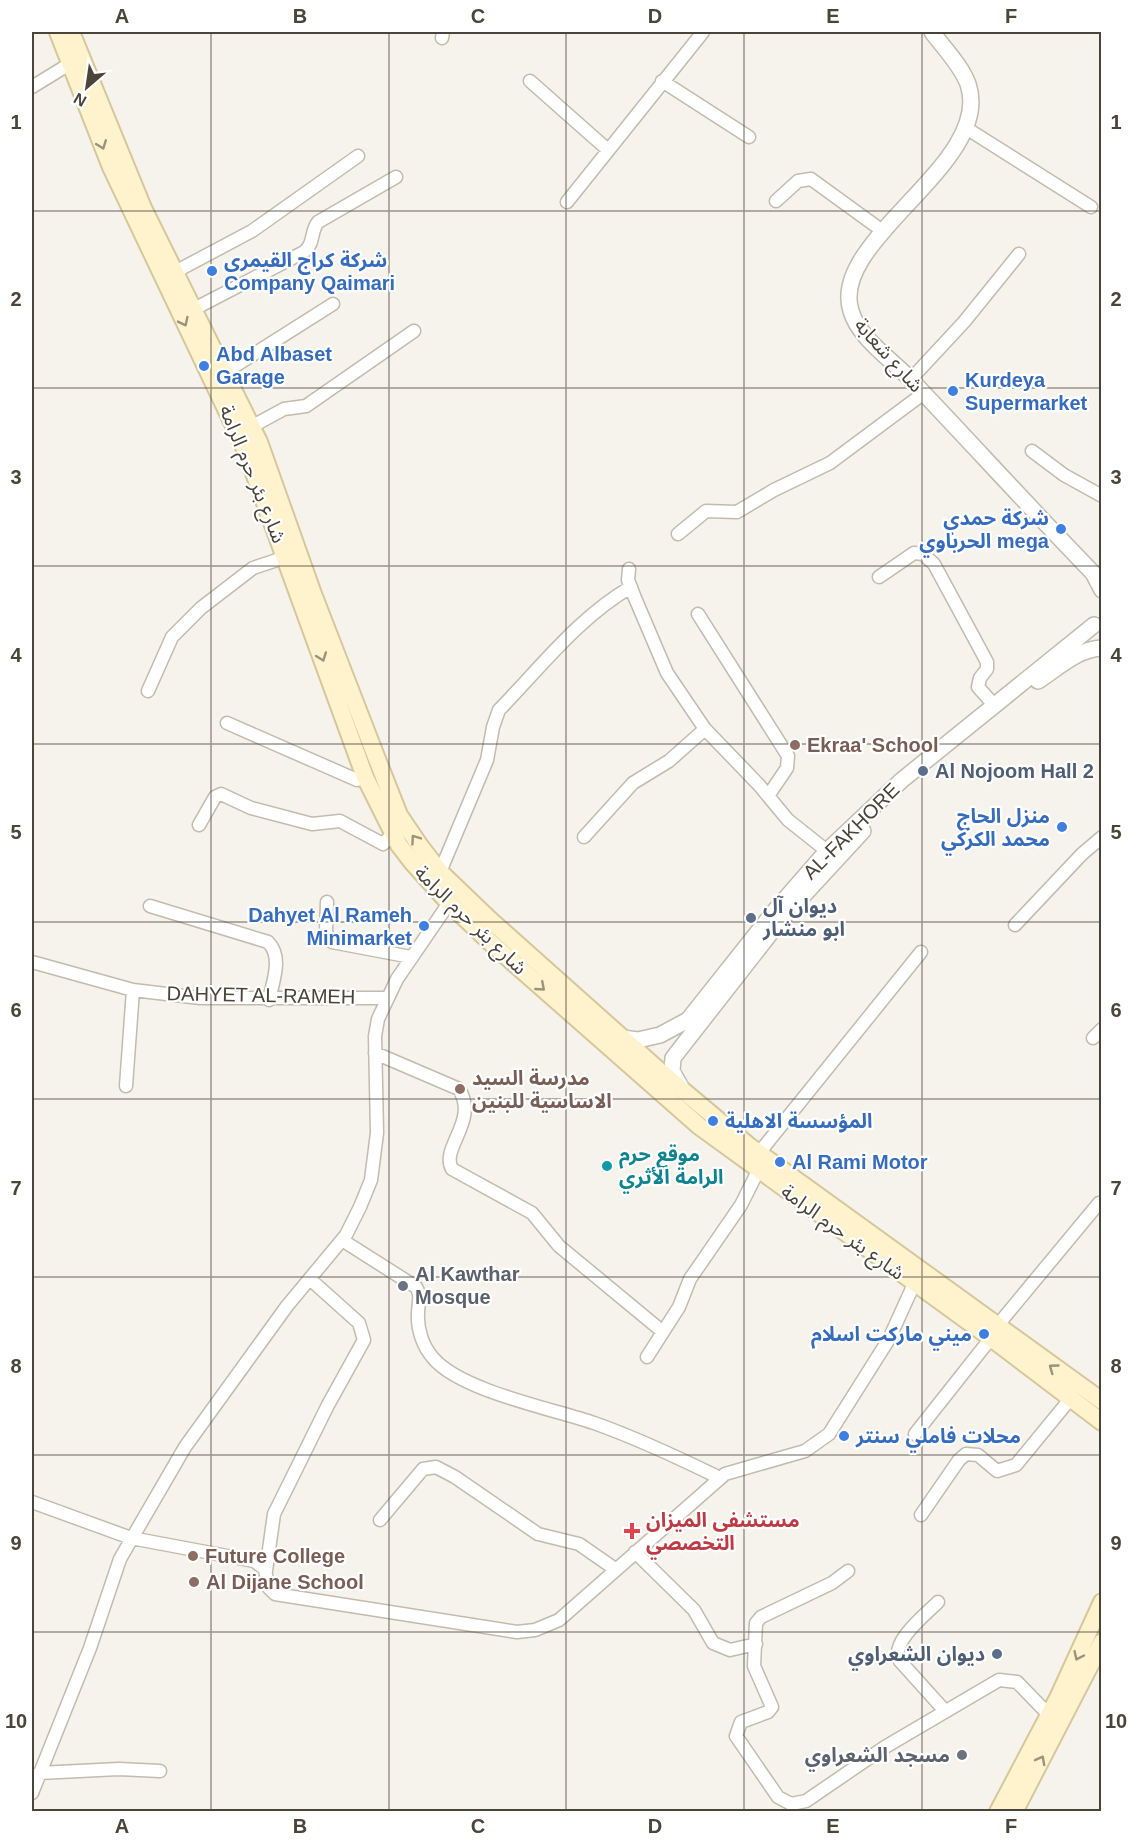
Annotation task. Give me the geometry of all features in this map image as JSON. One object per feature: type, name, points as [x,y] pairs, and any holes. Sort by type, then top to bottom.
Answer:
[{"type":"main road","name":"شارع بئر حرم الرامة","points":[[58,32],[111,167],[246,451],[365,777],[412,862],[449,903],[759,1153],[994,1332],[1101,1422]]},
{"type":"main road","name":"شارع بئر حرم الرامة","points":[[71,32],[143,208],[173,273],[251,427],[312,594],[399,815],[440,872],[657,1070],[759,1171],[914,1284],[1101,1401]]},
{"type":"main road","points":[[998,1812],[1049,1715],[1101,1602]]},
{"type":"main road","points":[[1014,1812],[1101,1642]]},
{"type":"street","points":[[567,202],[703,32]]},
{"type":"street","name":"شارع شعابة","points":[[932,32],[968,84],[970,99],[966,128],[948,158],[884,232],[860,264],[852,279],[849,295],[850,310],[862,331],[911,379],[1010,488],[1093,573],[1101,590]]},
{"type":"street","points":[[32,87],[71,63]]},
{"type":"street","points":[[530,81],[608,150]]},
{"type":"street","points":[[662,81],[749,136]]},
{"type":"street","points":[[966,128],[1091,207]]},
{"type":"street","points":[[173,273],[252,231],[358,156]]},
{"type":"street","points":[[192,310],[304,252],[310,245],[314,228],[318,222],[396,177]]},
{"type":"street","points":[[776,201],[798,181],[811,179],[884,232]]},
{"type":"street","points":[[911,379],[964,322],[1019,254]]},
{"type":"street","points":[[224,373],[333,304]]},
{"type":"street","points":[[251,427],[284,409],[306,406],[414,331]]},
{"type":"street","points":[[678,534],[706,511],[737,513],[774,490],[830,463],[924,393]]},
{"type":"street","points":[[1032,451],[1064,475],[1101,496]]},
{"type":"street","points":[[879,577],[915,553],[923,554],[934,564],[987,662],[987,669],[980,678],[978,687],[994,705]]},
{"type":"street","points":[[148,691],[172,637],[201,608],[253,568],[286,557]]},
{"type":"street","points":[[629,569],[631,588],[667,673],[705,729],[788,820],[827,851]]},
{"type":"street","points":[[440,872],[487,760],[493,727],[499,710],[610,599],[631,588]]},
{"type":"street","points":[[698,614],[788,756],[789,766],[768,796]]},
{"type":"street","points":[[1098,620],[1096,637],[1101,646]]},
{"type":"street","name":"AL-FAKHORE","points":[[622,1038],[638,1040],[660,1035],[688,1020],[772,913],[827,851],[902,780],[1098,620]]},
{"type":"street","name":"AL-FAKHORE","points":[[657,1070],[696,1027],[780,921],[834,860],[907,786],[1043,678],[1075,655],[1101,646]]},
{"type":"street","points":[[227,723],[357,780],[365,777]]},
{"type":"street","points":[[584,837],[633,783],[669,761],[705,729]]},
{"type":"street","points":[[199,825],[214,798],[221,794],[250,808],[312,824],[340,820],[384,844],[394,832]]},
{"type":"street","points":[[1015,925],[1101,837]]},
{"type":"street","points":[[327,902],[326,933],[332,942],[411,957]]},
{"type":"street","points":[[32,1793],[90,1648],[120,1559],[185,1447],[288,1306],[342,1240],[371,1180],[377,1133],[375,1053],[378,1019],[386,998],[411,957],[449,903]]},
{"type":"street","points":[[150,906],[268,942],[277,959],[269,1000]]},
{"type":"street","points":[[759,1153],[921,952]]},
{"type":"street","name":"DAHYET AL-RAMEH","points":[[32,962],[133,990],[200,998],[269,1000],[386,998]]},
{"type":"street","points":[[126,1086],[133,990]]},
{"type":"street","points":[[657,1070],[688,1020]]},
{"type":"street","points":[[375,1053],[459,1089],[466,1112],[450,1158],[452,1169],[532,1214],[559,1246],[663,1332]]},
{"type":"street","points":[[648,1357],[682,1302],[690,1279],[741,1205],[759,1171]]},
{"type":"street","points":[[915,1434],[1099,1203]]},
{"type":"street","points":[[342,1240],[418,1289],[420,1298],[418,1320],[422,1340],[435,1361],[449,1372],[514,1399],[594,1423],[665,1451],[720,1478]]},
{"type":"street","points":[[311,1280],[359,1323],[364,1340],[328,1404],[274,1514],[266,1571],[268,1587],[276,1594],[526,1632],[544,1628],[559,1620],[720,1478],[738,1468],[805,1450],[829,1434],[889,1339],[914,1284]]},
{"type":"street","points":[[921,1515],[958,1460],[966,1454],[978,1455],[997,1471],[1016,1465],[1071,1398]]},
{"type":"street","points":[[380,1520],[423,1469],[435,1467],[455,1477],[538,1534],[579,1544],[615,1569]]},
{"type":"street","points":[[32,1502],[132,1538],[254,1561],[266,1571]]},
{"type":"street","points":[[635,1551],[694,1610],[713,1643],[730,1650],[756,1644]]},
{"type":"street","points":[[848,1571],[832,1583],[761,1617],[756,1625],[754,1666],[772,1707],[768,1712],[741,1722],[736,1736],[778,1797],[789,1808],[806,1801],[990,1683],[1005,1679],[1017,1682],[1049,1715]]},
{"type":"street","points":[[938,1602],[900,1642],[897,1652],[900,1661],[945,1711]]},
{"type":"street","points":[[39,1773],[119,1768],[160,1772]]},
{"type":"place","name":"شركة كراج القيمري Company Qaimari","points":[[212,271]]},
{"type":"place","name":"Abd Albaset Garage","points":[[204,366]]},
{"type":"place","name":"Kurdeya Supermarket","points":[[953,391]]},
{"type":"place","name":"شركة حمدي الحرباوي mega","points":[[1061,529]]},
{"type":"place","name":"Ekraa' School","points":[[795,745]]},
{"type":"place","name":"Al Nojoom Hall 2","points":[[923,771]]},
{"type":"place","name":"منزل الحاج محمد الكركي","points":[[1062,827]]},
{"type":"place","name":"ديوان آل ابو منشار","points":[[751,918]]},
{"type":"place","name":"Dahyet Al Rameh Minimarket","points":[[424,926]]},
{"type":"place","name":"مدرسة السيد الاساسية للبنين","points":[[460,1089]]},
{"type":"place","name":"المؤسسة الاهلية","points":[[713,1121]]},
{"type":"place","name":"Al Rami Motor","points":[[780,1162]]},
{"type":"place","name":"موقع حرم الرامة الأثري","points":[[607,1166]]},
{"type":"place","name":"Al Kawthar Mosque","points":[[403,1286]]},
{"type":"place","name":"ميني ماركت اسلام","points":[[984,1334]]},
{"type":"place","name":"محلات فاملي سنتر","points":[[844,1436]]},
{"type":"place","name":"مستشفى الميزان التخصصي","points":[[632,1531]]},
{"type":"place","name":"Future College","points":[[193,1556]]},
{"type":"place","name":"Al Dijane School","points":[[194,1582]]},
{"type":"place","name":"ديوان الشعراوي","points":[[997,1654]]},
{"type":"place","name":"مسجد الشعراوي","points":[[962,1755]]}]
